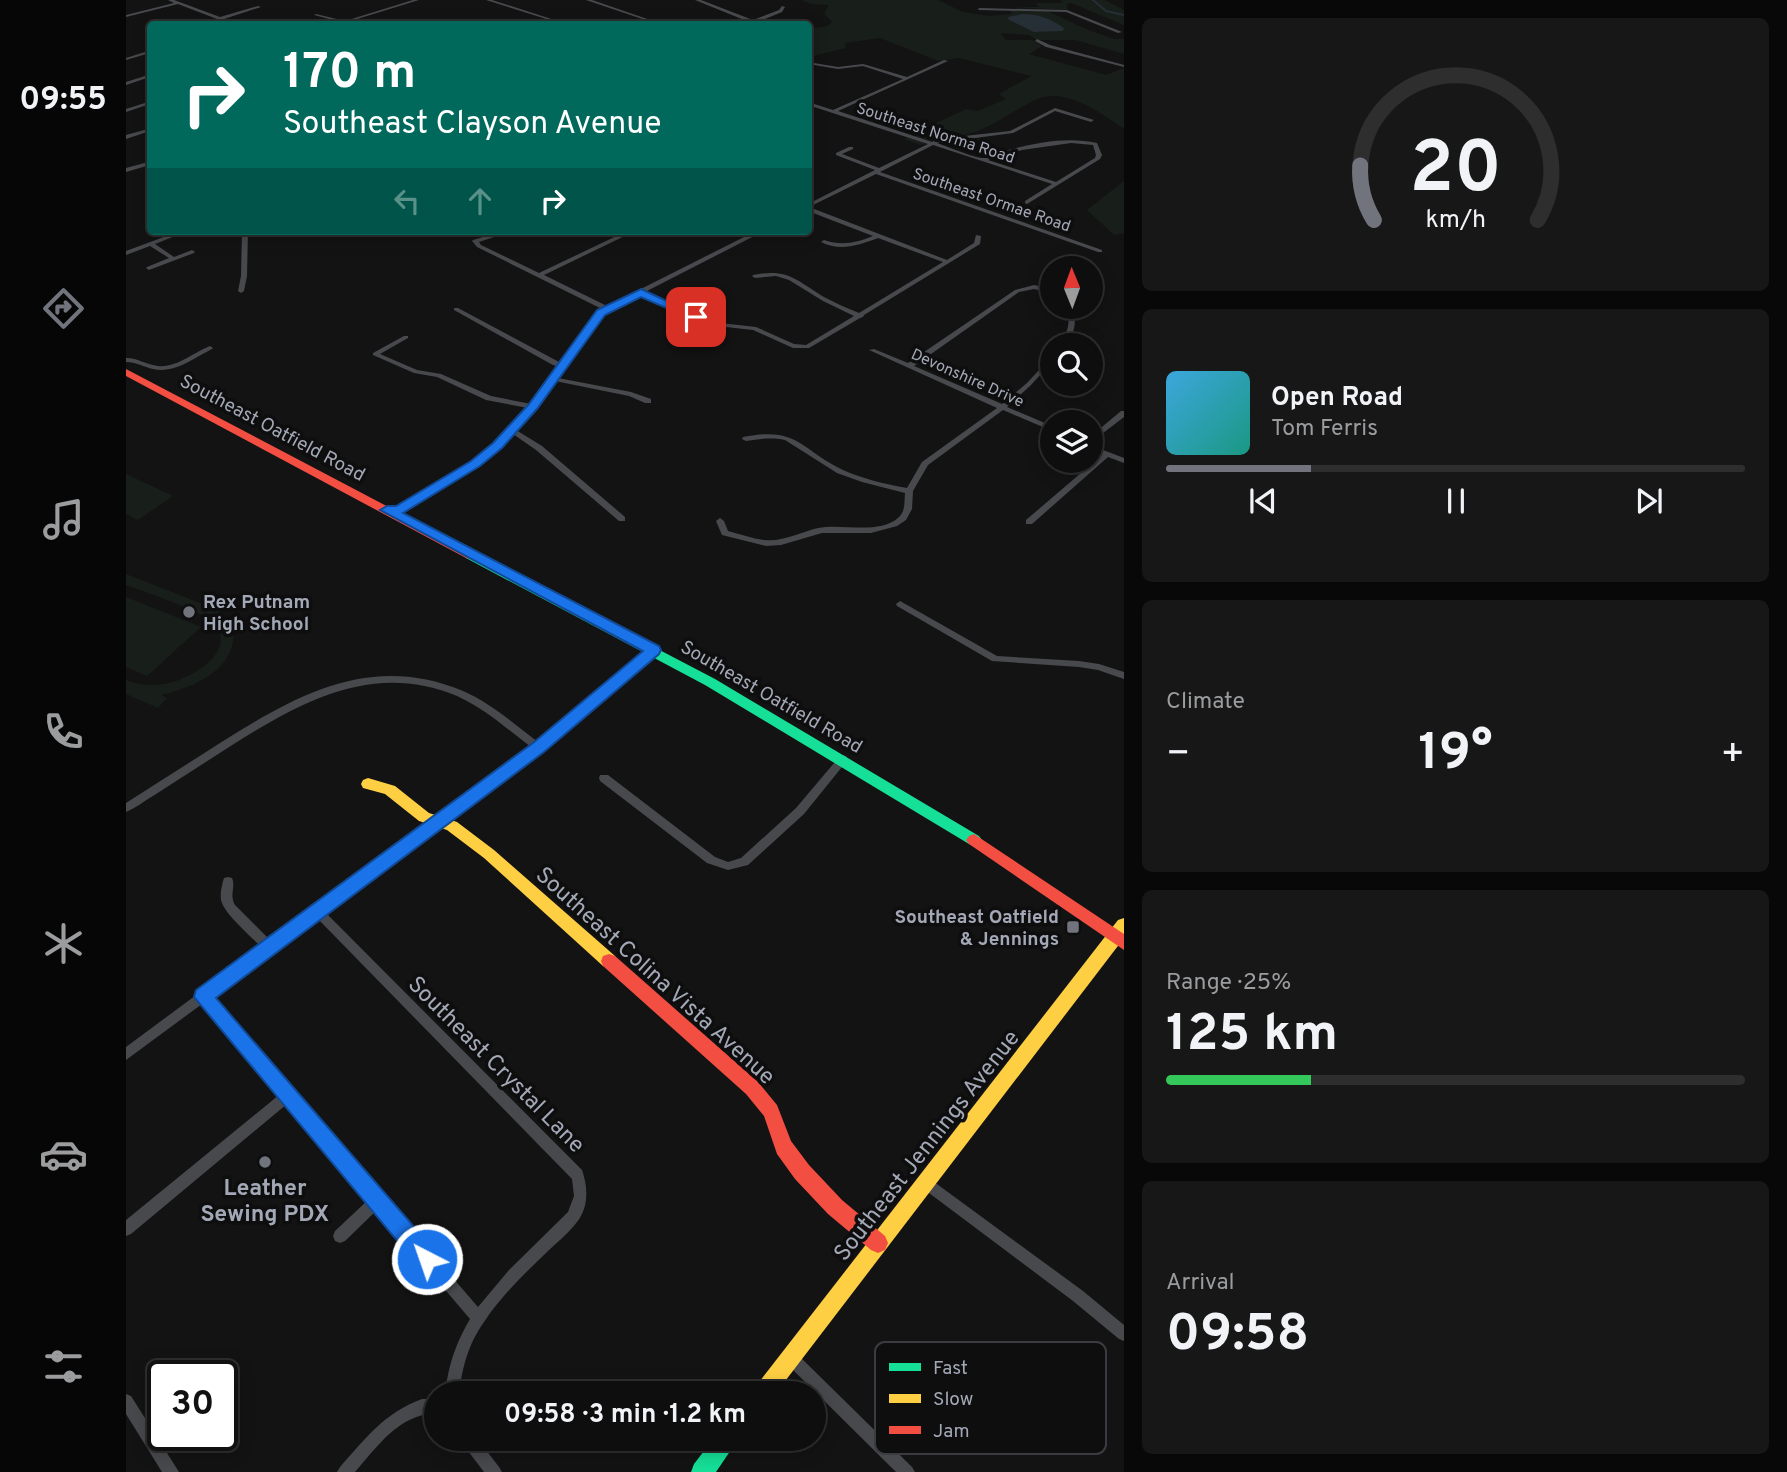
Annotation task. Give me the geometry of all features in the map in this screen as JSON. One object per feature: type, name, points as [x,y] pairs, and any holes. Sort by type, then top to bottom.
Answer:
[{"type":"main road","name":"Southeast Oatfield Road","points":[[126,372],[653,650],[843,759],[1121,935]]},
{"type":"main road","name":"Southeast Colina Vista Avenue","points":[[368,784],[390,790],[424,817],[452,826],[489,854],[752,1088],[771,1111],[784,1147],[802,1172],[835,1207],[878,1243]]},
{"type":"main road","name":"Southeast Jennings Avenue","points":[[773,1381],[1121,935]]},
{"type":"main road","points":[[702,1472],[718,1451]]},
{"type":"street","points":[[170,0],[224,21]]},
{"type":"street","points":[[349,21],[417,0]]},
{"type":"street","points":[[488,0],[555,21]]},
{"type":"street","points":[[588,0],[651,21]]},
{"type":"street","points":[[696,0],[750,21]]},
{"type":"street","points":[[973,0],[980,10],[1067,11],[1120,32]]},
{"type":"street","points":[[126,16],[178,3]]},
{"type":"street","points":[[218,19],[259,7]]},
{"type":"street","points":[[756,21],[781,11],[783,7]]},
{"type":"street","points":[[316,15],[342,21]]},
{"type":"street","points":[[1037,40],[1048,46],[1124,66]]},
{"type":"street","points":[[126,59],[147,53]]},
{"type":"street","points":[[832,112],[946,61]]},
{"type":"street","points":[[812,64],[838,68],[863,65],[906,78]]},
{"type":"street","points":[[126,83],[147,77]]},
{"type":"street","points":[[126,111],[147,104]]},
{"type":"street","name":"Southeast Norma Road","points":[[812,105],[1057,184]]},
{"type":"street","points":[[812,205],[941,140],[1011,132],[1055,109],[1091,120]]},
{"type":"street","points":[[126,126],[136,134]]},
{"type":"street","points":[[126,137],[147,131]]},
{"type":"street","points":[[983,160],[999,153],[1074,141],[1094,145],[1099,155],[1097,159],[1027,202]]},
{"type":"street","name":"Southeast Ormae Road","points":[[851,148],[838,154],[877,171],[1100,251]]},
{"type":"street","points":[[126,170],[147,165]]},
{"type":"street","points":[[812,209],[948,262]]},
{"type":"street","points":[[126,253],[175,235]]},
{"type":"street","points":[[241,291],[246,274],[242,248],[244,235]]},
{"type":"street","points":[[495,235],[475,241],[480,246],[608,309]]},
{"type":"street","points":[[540,275],[624,235]]},
{"type":"street","points":[[387,510],[399,510],[476,463],[513,431],[554,379],[597,317],[753,235]]},
{"type":"street","points":[[824,242],[834,246],[856,245],[877,236]]},
{"type":"street","points":[[641,293],[710,324],[754,328],[793,346],[807,347],[977,244],[978,236]]},
{"type":"street","points":[[151,244],[174,259]]},
{"type":"street","points":[[149,268],[192,252]]},
{"type":"street","points":[[755,276],[786,275],[798,280],[823,299],[861,316]]},
{"type":"street","points":[[909,366],[1017,291],[1040,288]]},
{"type":"street","points":[[456,309],[563,366]]},
{"type":"street","points":[[406,337],[374,354],[416,372],[439,376],[489,398],[533,407]]},
{"type":"street","points":[[126,360],[137,359],[154,368],[163,368],[210,348]]},
{"type":"street","name":"Devonshire Drive","points":[[872,350],[1040,424]]},
{"type":"street","points":[[720,521],[725,533],[766,543],[831,529],[879,529],[903,518],[908,509],[909,491],[915,475],[925,464],[1003,408],[1040,372]]},
{"type":"street","points":[[554,379],[631,394],[648,401]]},
{"type":"street","points":[[1103,430],[1124,413]]},
{"type":"street","points":[[513,431],[538,448],[622,519]]},
{"type":"street","points":[[746,439],[769,434],[781,435],[796,441],[839,471],[909,491]]},
{"type":"street","points":[[1103,452],[1124,461]]},
{"type":"street","points":[[1029,522],[1107,454]]},
{"type":"street","points":[[900,604],[995,659],[1089,666],[1124,676]]},
{"type":"street","points":[[126,1054],[538,747],[653,650]]},
{"type":"street","points":[[126,808],[290,704],[324,690],[360,681],[413,681],[457,692],[538,747]]},
{"type":"street","points":[[604,778],[711,860],[728,866],[744,862],[800,811],[843,759]]},
{"type":"street","points":[[228,881],[226,899],[231,908],[270,947]]},
{"type":"street","name":"Southeast Crystal Lane","points":[[318,912],[577,1175],[582,1189],[580,1203],[573,1217],[477,1317],[462,1342],[454,1364],[453,1381]]},
{"type":"street","points":[[203,997],[477,1317]]},
{"type":"street","points":[[126,1229],[287,1096]]},
{"type":"street","points":[[926,1182],[1078,1296],[1124,1334]]},
{"type":"street","points":[[340,1236],[377,1201]]},
{"type":"street","points":[[791,1358],[875,1441]]},
{"type":"street","points":[[126,1401],[171,1472]]},
{"type":"street","points":[[345,1472],[400,1418],[424,1407]]},
{"type":"street","points":[[477,1451],[494,1472]]},
{"type":"street","points":[[889,1454],[907,1472]]},
{"type":"shaded area","points":[[802,0],[938,0],[963,12],[989,16],[1012,14],[1010,10],[1047,11],[1088,30],[1114,39],[1124,39],[1124,54],[1075,40],[1037,40],[1029,35],[1000,33],[1006,40],[1032,40],[1042,46],[1029,54],[1106,75],[1124,68],[1124,129],[1082,103],[1058,96],[1035,100],[971,133],[921,145],[904,139],[932,131],[930,126],[966,109],[978,111],[1006,99],[999,94],[1031,76],[959,58],[938,61],[880,38],[845,43],[846,48],[812,56],[812,29],[828,26],[832,22],[824,13],[829,5],[811,4]]},
{"type":"shaded area","points":[[1061,0],[1105,0],[1124,10],[1124,25],[1071,3],[1067,4],[1067,10],[1010,7],[1039,7],[1036,3],[1062,3]]},
{"type":"shaded area","points":[[1023,14],[1050,20],[1064,28],[1063,31],[1034,32],[1008,17]]},
{"type":"shaded area","points":[[1124,181],[1124,233],[1114,235],[1087,210]]},
{"type":"shaded area","points":[[126,474],[173,496],[138,520],[126,514]]},
{"type":"shaded area","points":[[126,574],[218,610],[233,629],[233,643],[221,666],[199,682],[161,695],[167,698],[158,708],[126,694],[126,680],[154,685],[184,678],[215,656],[220,646],[220,636],[215,625],[199,614],[126,585]]},
{"type":"shaded area","points":[[126,597],[201,627],[147,676],[126,667]]},
{"type":"waterway","points":[[1093,0],[1106,11],[1124,15]]},
{"type":"traffic: fast","points":[[470,555],[710,682],[974,840]]},
{"type":"traffic: fast","points":[[702,1472],[718,1451]]},
{"type":"traffic: slow","points":[[368,784],[390,790],[424,817],[452,826],[489,854],[609,961]]},
{"type":"traffic: slow","points":[[772,1381],[1124,925]]},
{"type":"traffic: jam","points":[[126,372],[470,555]]},
{"type":"traffic: jam","points":[[974,840],[1124,943]]},
{"type":"traffic: jam","points":[[609,961],[752,1088],[771,1111],[784,1147],[802,1172],[835,1207],[878,1243]]},
{"type":"place","name":"Rex Putnam High School","points":[[189,612]]},
{"type":"place","name":"Southeast Oatfield & Jennings","points":[[1073,927]]},
{"type":"place","name":"Leather Sewing PDX","points":[[265,1162]]},
{"type":"route","points":[[427,1259],[203,997],[538,747],[653,650],[387,510],[399,510],[476,463],[498,446],[533,407],[601,312],[641,293],[696,317]]}]
